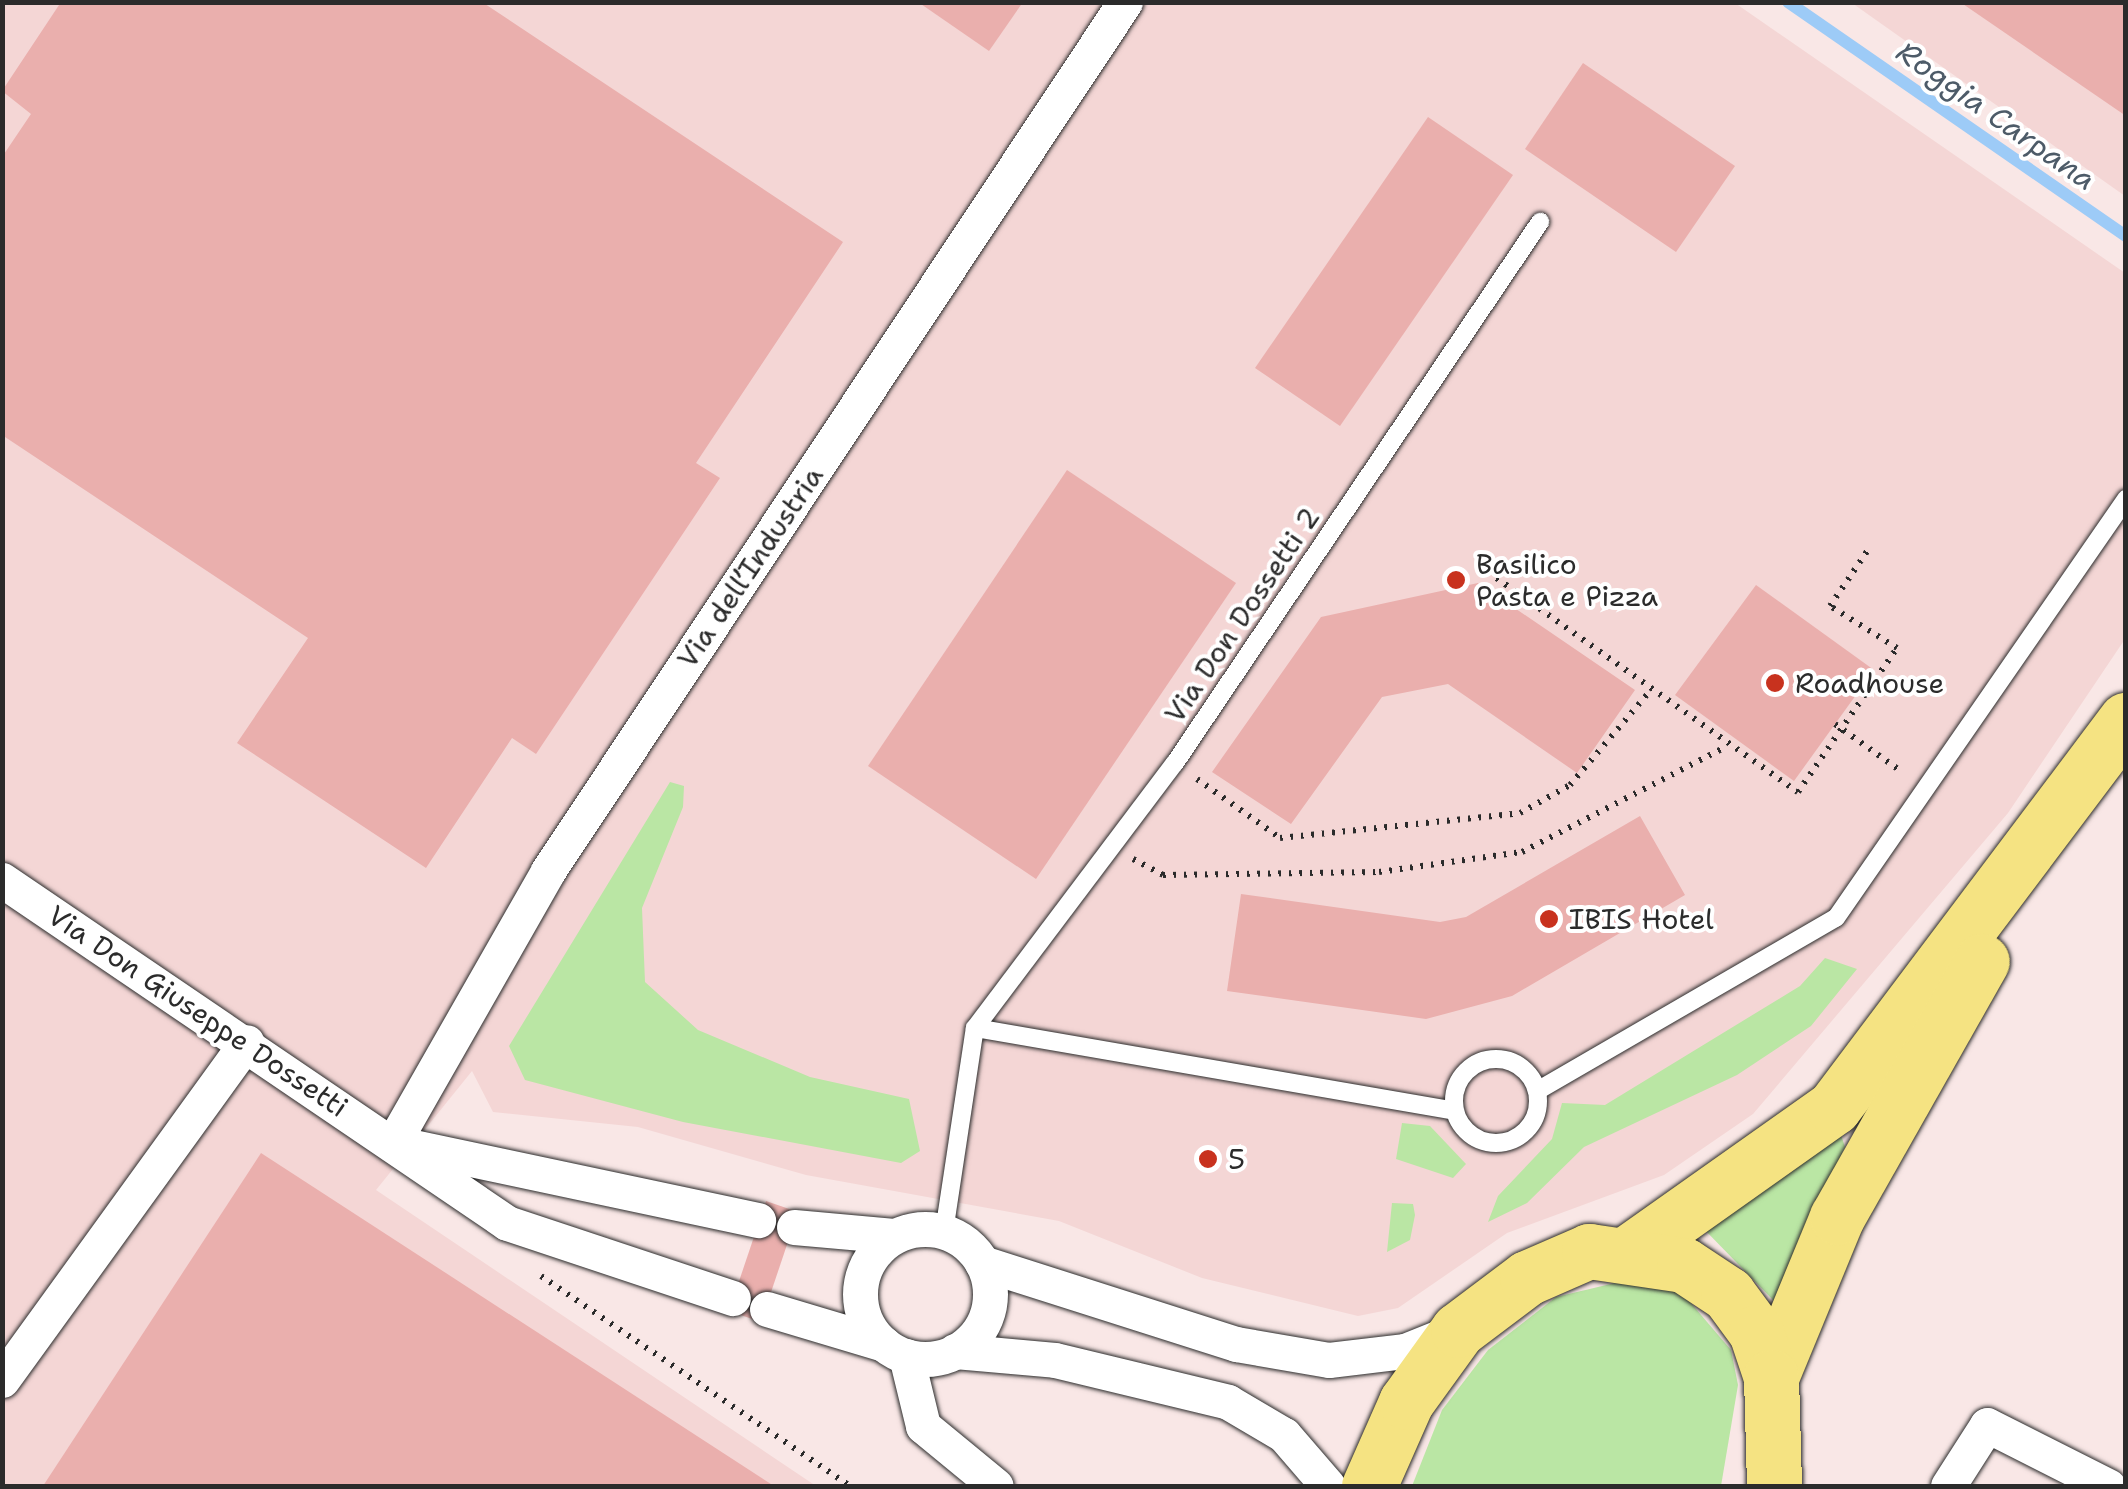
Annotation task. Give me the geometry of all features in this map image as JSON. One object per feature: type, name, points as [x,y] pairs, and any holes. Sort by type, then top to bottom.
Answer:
[{"type":"main road","points":[[1628,1253],[1834,1107],[2082,784],[2126,720]]},
{"type":"main road","points":[[1771,1377],[1837,1217],[2082,784]]},
{"type":"main road","points":[[1368,1486],[1406,1402],[1458,1330],[1526,1278],[1589,1252],[1628,1253],[1684,1265],[1728,1294],[1756,1332],[1771,1377],[1781,1482]]},
{"type":"street","name":"Via dell’Industria","points":[[393,1143],[548,872],[1124,2]]},
{"type":"street","name":"Via Don Giuseppe Dossetti","points":[[2,880],[248,1042],[507,1224],[732,1298]]},
{"type":"street","points":[[2,1380],[248,1042]]},
{"type":"street","name":"Via Don Giuseppe Dossetti","points":[[393,1143],[758,1220]]},
{"type":"street","points":[[794,1228],[894,1236],[944,1232],[982,1263],[1236,1344],[1329,1360],[1406,1350],[1458,1330]]},
{"type":"street","points":[[894,1236],[860,1288],[895,1350],[923,1426],[996,1486]]},
{"type":"street","points":[[955,1351],[986,1312],[982,1263]]},
{"type":"street","points":[[767,1309],[895,1350],[1055,1360],[1228,1402],[1284,1435],[1328,1486]]},
{"type":"street","points":[[1948,1486],[1988,1425],[2108,1486]]},
{"type":"lane","name":"Via Don Dossetti 2","points":[[944,1232],[975,1028],[1175,764],[1540,222]]},
{"type":"lane","points":[[1537,1091],[1836,918],[2126,499]]},
{"type":"lane","points":[[975,1028],[1455,1111]]},
{"type":"lane","points":[[1487,1060],[1523,1068],[1537,1091],[1534,1120],[1508,1142],[1471,1135],[1455,1111],[1461,1078],[1487,1060]]},
{"type":"path","points":[[1486,556],[1488,572],[1725,747],[1798,792],[1839,726],[1896,648],[1830,606],[1870,547]]},
{"type":"path","points":[[1175,764],[1280,838],[1520,813],[1570,785],[1650,691]]},
{"type":"path","points":[[1839,726],[1928,790]]},
{"type":"path","points":[[1114,849],[1163,875],[1380,872],[1522,852],[1725,747]]},
{"type":"path","points":[[524,1264],[850,1486]]},
{"type":"shaded area","points":[[3,3],[1735,3],[2125,273],[2125,639],[2008,813],[1753,1114],[1664,1175],[1507,1233],[1398,1308],[1358,1316],[1202,1278],[1059,1221],[806,1175],[638,1127],[493,1112],[472,1071],[376,1190],[816,1486],[3,1486]]},
{"type":"shaded area","points":[[1852,3],[2125,3],[2125,196]]},
{"type":"green space","points":[[670,782],[684,786],[683,807],[642,908],[645,982],[698,1030],[810,1077],[909,1099],[920,1151],[901,1163],[683,1122],[525,1080],[509,1046]]},
{"type":"green space","points":[[1825,958],[1857,969],[1811,1026],[1737,1075],[1584,1147],[1527,1203],[1488,1222],[1498,1196],[1552,1139],[1562,1103],[1605,1105],[1800,986]]},
{"type":"green space","points":[[1402,1123],[1430,1126],[1466,1164],[1453,1178],[1396,1159]]},
{"type":"green space","points":[[1841,1135],[1845,1147],[1774,1301],[1701,1226]]},
{"type":"green space","points":[[1392,1203],[1413,1204],[1415,1215],[1410,1240],[1387,1252]]},
{"type":"green space","points":[[1640,1277],[1678,1288],[1731,1350],[1738,1385],[1721,1486],[1412,1486],[1442,1410],[1488,1350],[1556,1297]]},
{"type":"building","points":[[61,2],[482,2],[843,242],[696,463],[720,478],[536,754],[512,738],[426,868],[237,743],[308,638],[2,435],[2,157],[31,114],[2,91]]},
{"type":"building","points":[[918,2],[1023,2],[989,51]]},
{"type":"building","points":[[1960,2],[2126,2],[2126,116]]},
{"type":"building","points":[[1583,63],[1735,166],[1676,252],[1525,149]]},
{"type":"building","points":[[1428,117],[1513,175],[1340,426],[1255,368]]},
{"type":"building","points":[[1067,470],[1236,583],[1036,879],[868,766]]},
{"type":"building","points":[[1478,583],[1635,690],[1577,773],[1448,684],[1382,697],[1291,824],[1212,772],[1321,617]]},
{"type":"building","name":"Roadhouse","points":[[1756,585],[1874,670],[1794,781],[1675,695]]},
{"type":"building","name":"IBIS Hotel","points":[[1640,816],[1685,895],[1512,996],[1426,1019],[1227,991],[1241,894],[1440,922],[1466,917]]},
{"type":"building","points":[[261,1153],[774,1486],[43,1486]]},
{"type":"building","points":[[766,1201],[798,1212],[761,1322],[729,1311]]},
{"type":"waterway","name":"Roggia Carpana","points":[[1788,2],[2126,236]]},
{"type":"place","name":"Basilico Pasta e Pizza","points":[[1456,580]]},
{"type":"place","name":"Roadhouse","points":[[1775,683]]},
{"type":"place","name":"IBIS Hotel","points":[[1549,919]]},
{"type":"place","name":"5","points":[[1208,1159]]}]
